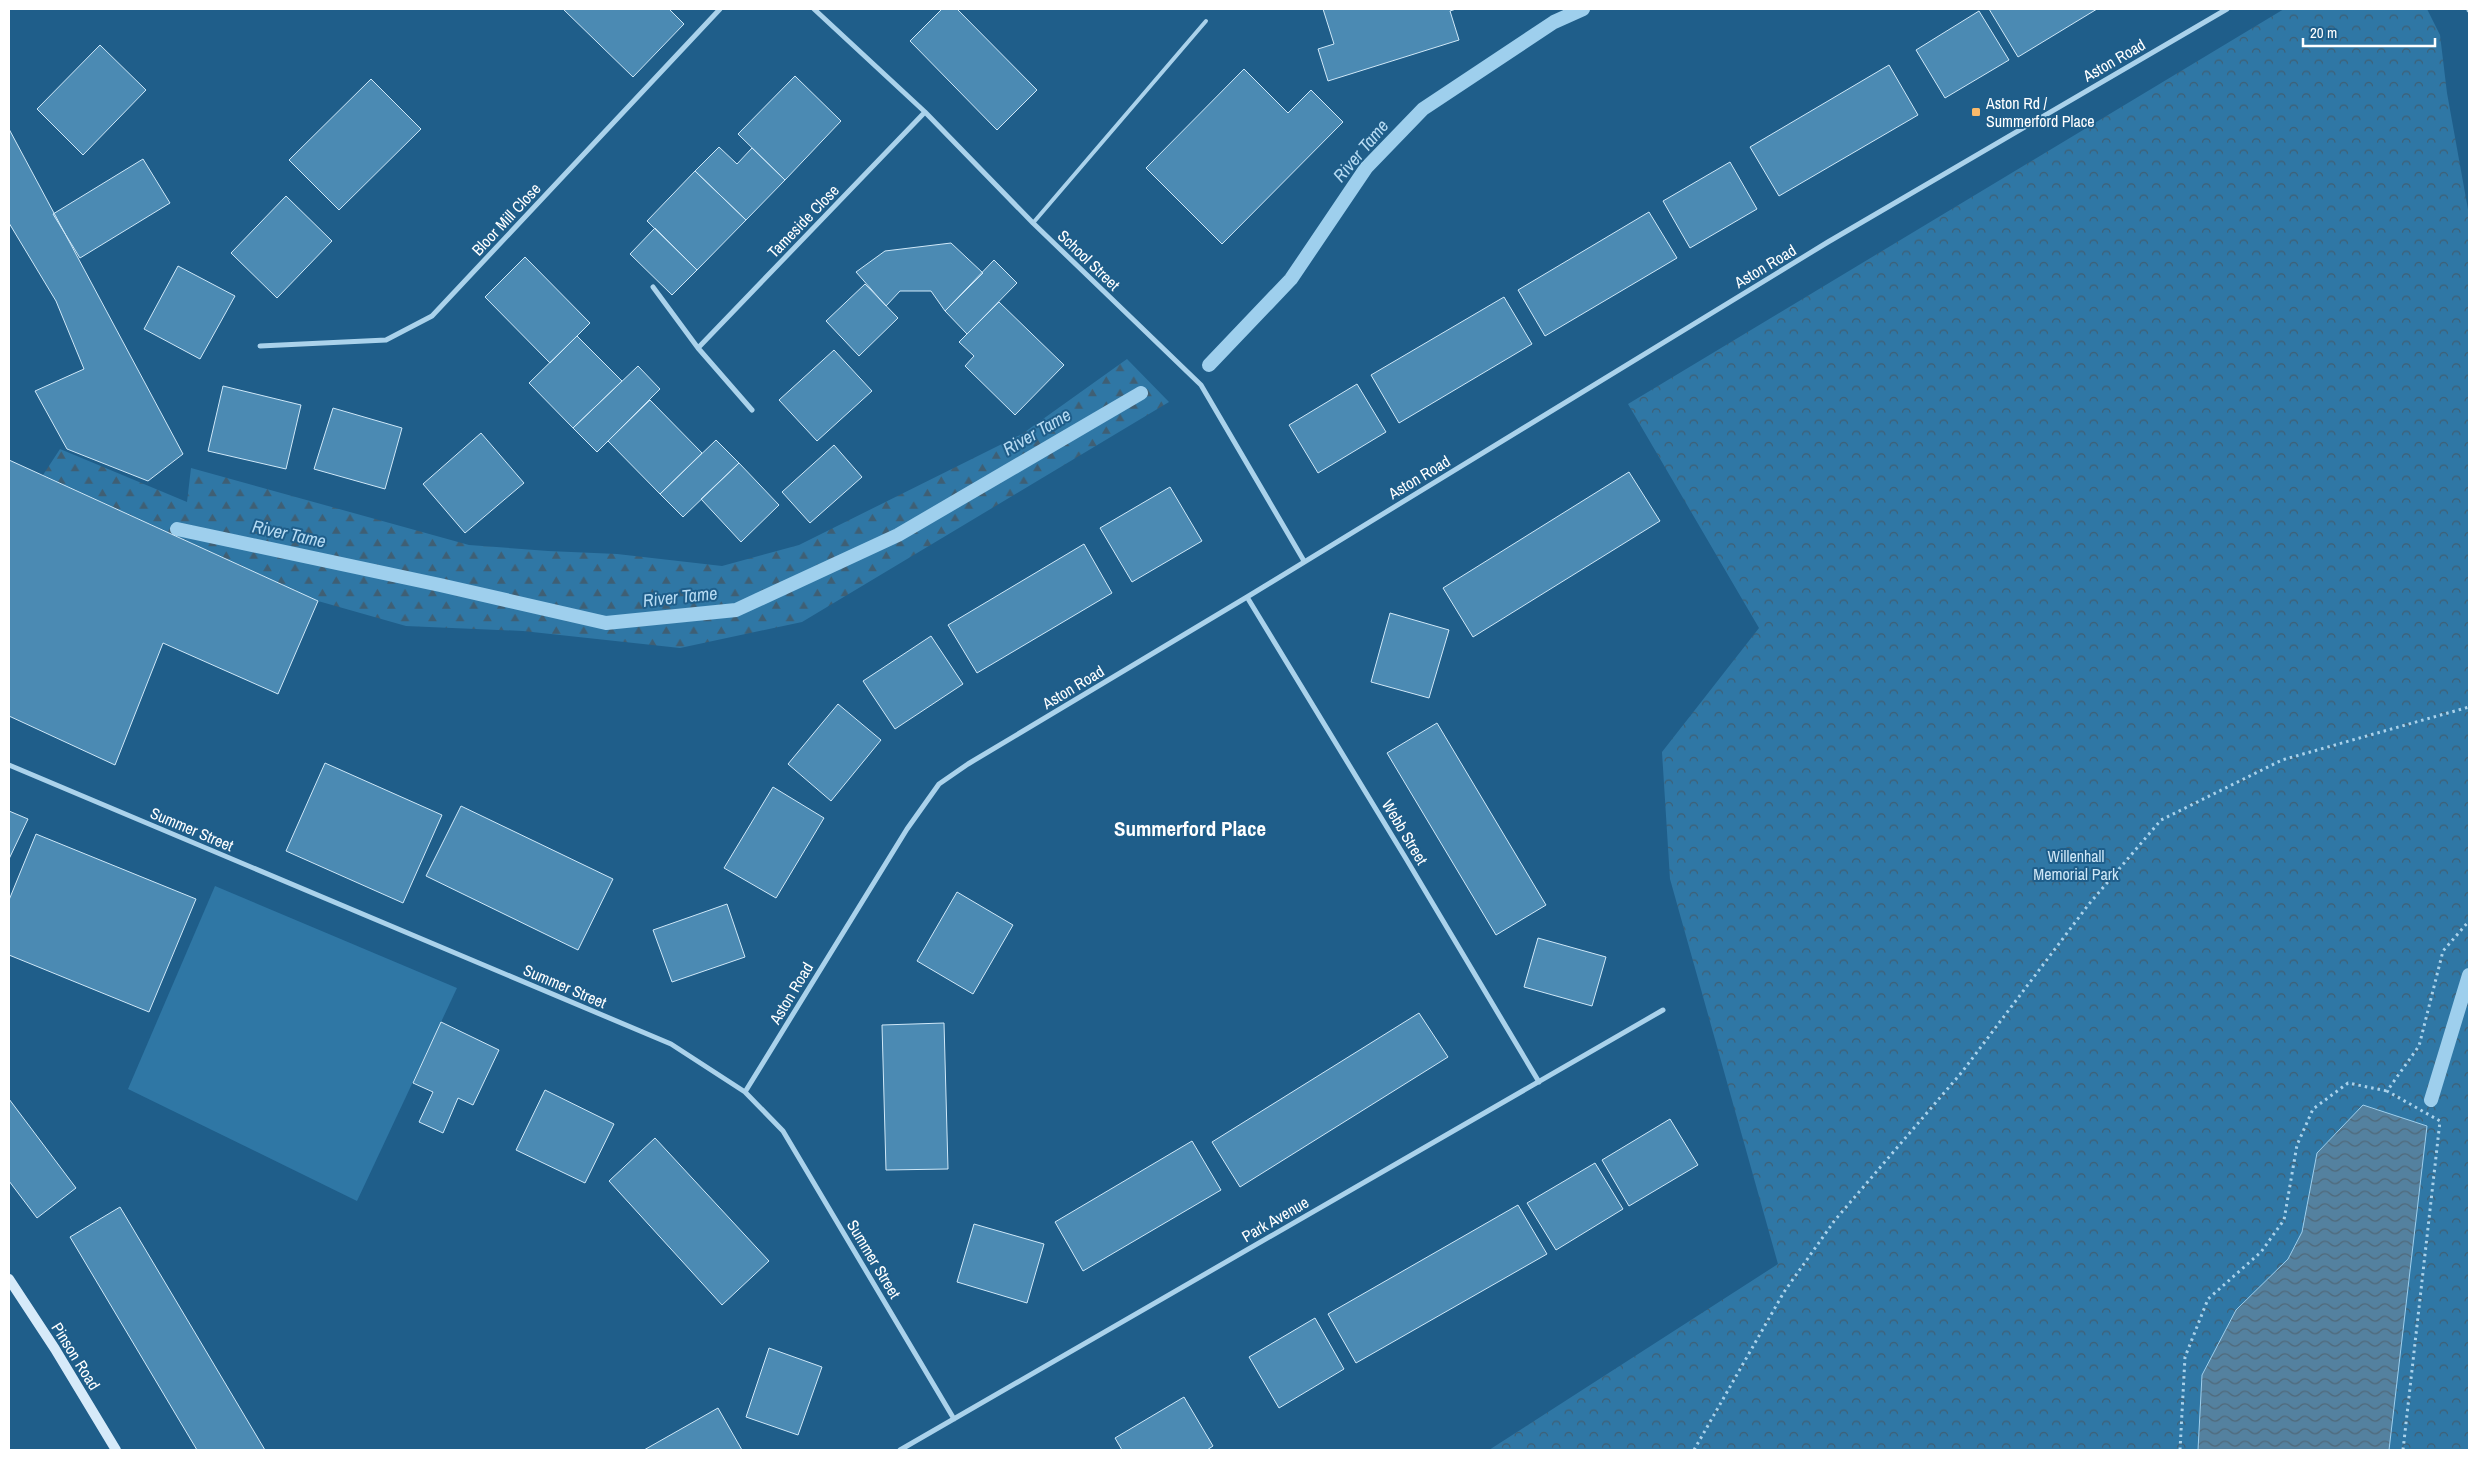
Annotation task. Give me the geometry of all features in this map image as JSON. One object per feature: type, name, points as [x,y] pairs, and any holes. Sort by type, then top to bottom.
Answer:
[{"type":"main road","name":"Pinson Road","points":[[9,1279],[116,1450]]},
{"type":"street","name":"Bloor Mill Close","points":[[260,346],[386,340],[432,316],[720,9]]},
{"type":"street","name":"School Street","points":[[814,9],[926,112],[1033,223],[1201,385],[1304,561]]},
{"type":"street","name":"Aston Road","points":[[746,1092],[907,829],[939,784],[968,764],[1247,597],[1828,242],[2226,9]]},
{"type":"street","name":"Tameside Close","points":[[698,348],[926,112]]},
{"type":"street","points":[[653,287],[698,348],[752,410]]},
{"type":"street","name":"Webb Street","points":[[1247,597],[1405,857],[1538,1082]]},
{"type":"street","name":"Summer Street","points":[[9,765],[671,1044],[746,1092],[783,1131],[954,1419]]},
{"type":"street","name":"Park Avenue","points":[[900,1450],[1663,1010]]},
{"type":"lane","points":[[1033,223],[1206,21]]},
{"type":"path","points":[[1694,1450],[1784,1292],[1835,1220],[1962,1072],[2088,904],[2161,820],[2282,760],[2469,707]]},
{"type":"path","points":[[2387,1091],[2419,1046],[2444,951],[2469,921]]},
{"type":"path","points":[[2180,1450],[2185,1357],[2208,1300],[2261,1252],[2284,1220],[2297,1145],[2313,1110],[2348,1083],[2387,1091],[2440,1121],[2403,1450]]},
{"type":"green space","name":"Willenhall Memorial Park","points":[[2284,9],[2427,9],[2440,35],[2447,93],[2469,215],[2469,1450],[1489,1450],[1778,1264],[1670,879],[1662,752],[1759,628],[1628,404]]},
{"type":"green space","points":[[1127,359],[1169,402],[802,622],[680,648],[523,631],[406,626],[318,601],[43,475],[60,449],[187,502],[191,468],[469,545],[617,554],[722,566],[799,545],[1022,434]]},
{"type":"green space","points":[[215,886],[457,988],[357,1201],[128,1089]]},
{"type":"water","points":[[2363,1105],[2427,1126],[2389,1450],[2198,1450],[2202,1375],[2236,1310],[2288,1259],[2302,1232],[2317,1153]]},
{"type":"building","points":[[563,9],[669,9],[684,24],[633,77]]},
{"type":"building","points":[[942,9],[957,9],[1037,90],[997,130],[910,41]]},
{"type":"building","points":[[1323,9],[1456,9],[1450,11],[1459,40],[1328,81],[1318,49],[1334,44]]},
{"type":"building","points":[[1989,9],[2097,9],[2018,57]]},
{"type":"building","points":[[1979,11],[2009,60],[1945,98],[1916,50]]},
{"type":"building","points":[[100,45],[146,90],[83,155],[37,109]]},
{"type":"building","points":[[1889,65],[1918,115],[1779,196],[1750,147]]},
{"type":"building","points":[[1244,69],[1288,113],[1311,90],[1343,122],[1222,244],[1146,168]]},
{"type":"building","points":[[795,76],[841,121],[785,180],[738,134]]},
{"type":"building","points":[[371,79],[421,129],[339,210],[289,160]]},
{"type":"building","points":[[9,129],[183,454],[148,481],[67,449],[35,391],[84,369],[56,301],[9,223]]},
{"type":"building","points":[[719,147],[737,164],[752,148],[785,180],[746,220],[695,171]]},
{"type":"building","points":[[143,159],[170,203],[80,258],[53,214]]},
{"type":"building","points":[[1730,162],[1757,209],[1690,248],[1663,201]]},
{"type":"building","points":[[695,171],[746,220],[697,270],[647,221]]},
{"type":"building","points":[[286,196],[332,241],[277,298],[231,253]]},
{"type":"building","points":[[1649,212],[1677,258],[1545,336],[1518,290]]},
{"type":"building","points":[[655,228],[697,270],[672,295],[630,254]]},
{"type":"building","points":[[951,243],[983,273],[945,311],[931,291],[900,291],[886,306],[856,272],[885,251]]},
{"type":"building","points":[[525,257],[590,323],[550,363],[485,297]]},
{"type":"building","points":[[994,260],[1017,283],[967,334],[945,311]]},
{"type":"building","points":[[178,266],[235,296],[200,359],[144,329]]},
{"type":"building","points":[[865,284],[898,318],[859,356],[826,321]]},
{"type":"building","points":[[1504,297],[1532,344],[1399,423],[1371,375]]},
{"type":"building","points":[[999,302],[1064,365],[1015,415],[965,366],[974,356],[959,342]]},
{"type":"building","points":[[577,336],[622,381],[573,428],[529,383]]},
{"type":"building","points":[[834,350],[872,391],[817,441],[779,400]]},
{"type":"building","points":[[638,366],[660,389],[597,452],[573,428]]},
{"type":"building","points":[[1357,384],[1386,432],[1318,473],[1289,425]]},
{"type":"building","points":[[223,386],[301,405],[286,469],[208,451]]},
{"type":"building","points":[[650,400],[702,453],[660,494],[608,441]]},
{"type":"building","points":[[333,408],[402,428],[385,489],[314,469]]},
{"type":"building","points":[[481,433],[524,483],[465,533],[423,484]]},
{"type":"building","points":[[716,440],[739,463],[683,517],[660,494]]},
{"type":"building","points":[[834,445],[862,477],[810,523],[782,492]]},
{"type":"building","points":[[9,460],[318,601],[278,694],[163,643],[115,765],[9,716]]},
{"type":"building","points":[[739,463],[779,505],[741,542],[701,499]]},
{"type":"building","points":[[1629,472],[1660,521],[1473,637],[1443,588]]},
{"type":"building","points":[[1170,487],[1202,541],[1132,582],[1100,528]]},
{"type":"building","points":[[1084,544],[1112,593],[977,673],[948,625]]},
{"type":"building","points":[[1390,613],[1449,630],[1429,698],[1371,682]]},
{"type":"building","points":[[931,636],[963,684],[895,729],[863,681]]},
{"type":"building","points":[[838,704],[881,740],[831,801],[788,764]]},
{"type":"building","points":[[1437,723],[1546,905],[1496,935],[1387,753]]},
{"type":"building","points":[[325,763],[442,815],[403,903],[286,851]]},
{"type":"building","points":[[773,787],[824,818],[776,898],[724,868]]},
{"type":"building","points":[[461,806],[613,879],[578,950],[426,876]]},
{"type":"building","points":[[9,811],[28,819],[9,859]]},
{"type":"building","points":[[36,834],[196,899],[149,1012],[9,955],[9,900]]},
{"type":"building","points":[[957,892],[1013,925],[973,994],[917,961]]},
{"type":"building","points":[[727,904],[745,957],[672,982],[653,930]]},
{"type":"building","points":[[1538,938],[1606,957],[1592,1006],[1524,987]]},
{"type":"building","points":[[1419,1013],[1448,1057],[1240,1187],[1212,1142]]},
{"type":"building","points":[[441,1022],[499,1050],[473,1105],[458,1098],[443,1133],[419,1122],[433,1092],[413,1083]]},
{"type":"building","points":[[944,1023],[948,1169],[886,1170],[882,1025]]},
{"type":"building","points":[[545,1090],[614,1124],[585,1183],[516,1150]]},
{"type":"building","points":[[9,1099],[76,1188],[37,1218],[9,1181]]},
{"type":"building","points":[[1670,1119],[1698,1165],[1629,1206],[1602,1160]]},
{"type":"building","points":[[655,1138],[769,1261],[722,1305],[609,1181]]},
{"type":"building","points":[[1192,1141],[1221,1190],[1083,1271],[1055,1222]]},
{"type":"building","points":[[1595,1163],[1623,1209],[1556,1250],[1527,1203]]},
{"type":"building","points":[[1518,1205],[1547,1254],[1356,1363],[1328,1314]]},
{"type":"building","points":[[120,1207],[265,1450],[197,1450],[70,1237]]},
{"type":"building","points":[[974,1224],[1044,1244],[1027,1303],[957,1282]]},
{"type":"building","points":[[1315,1318],[1344,1369],[1279,1408],[1249,1357]]},
{"type":"building","points":[[769,1348],[822,1367],[798,1435],[746,1417]]},
{"type":"building","points":[[1184,1397],[1213,1446],[1207,1450],[1122,1450],[1115,1438]]},
{"type":"building","points":[[718,1408],[742,1450],[644,1450]]},
{"type":"waterway","name":"River Tame","points":[[1209,365],[1291,279],[1366,168],[1423,109],[1554,22],[1583,9]]},
{"type":"waterway","name":"River Tame","points":[[177,529],[440,585],[606,623],[736,610],[898,535],[1141,393]]},
{"type":"waterway","points":[[2431,1100],[2469,975]]},
{"type":"place","name":"Aston Rd / Summerford Place","points":[[1976,112]]},
{"type":"district","name":"Summerford Place","points":[[1190,829]]}]
